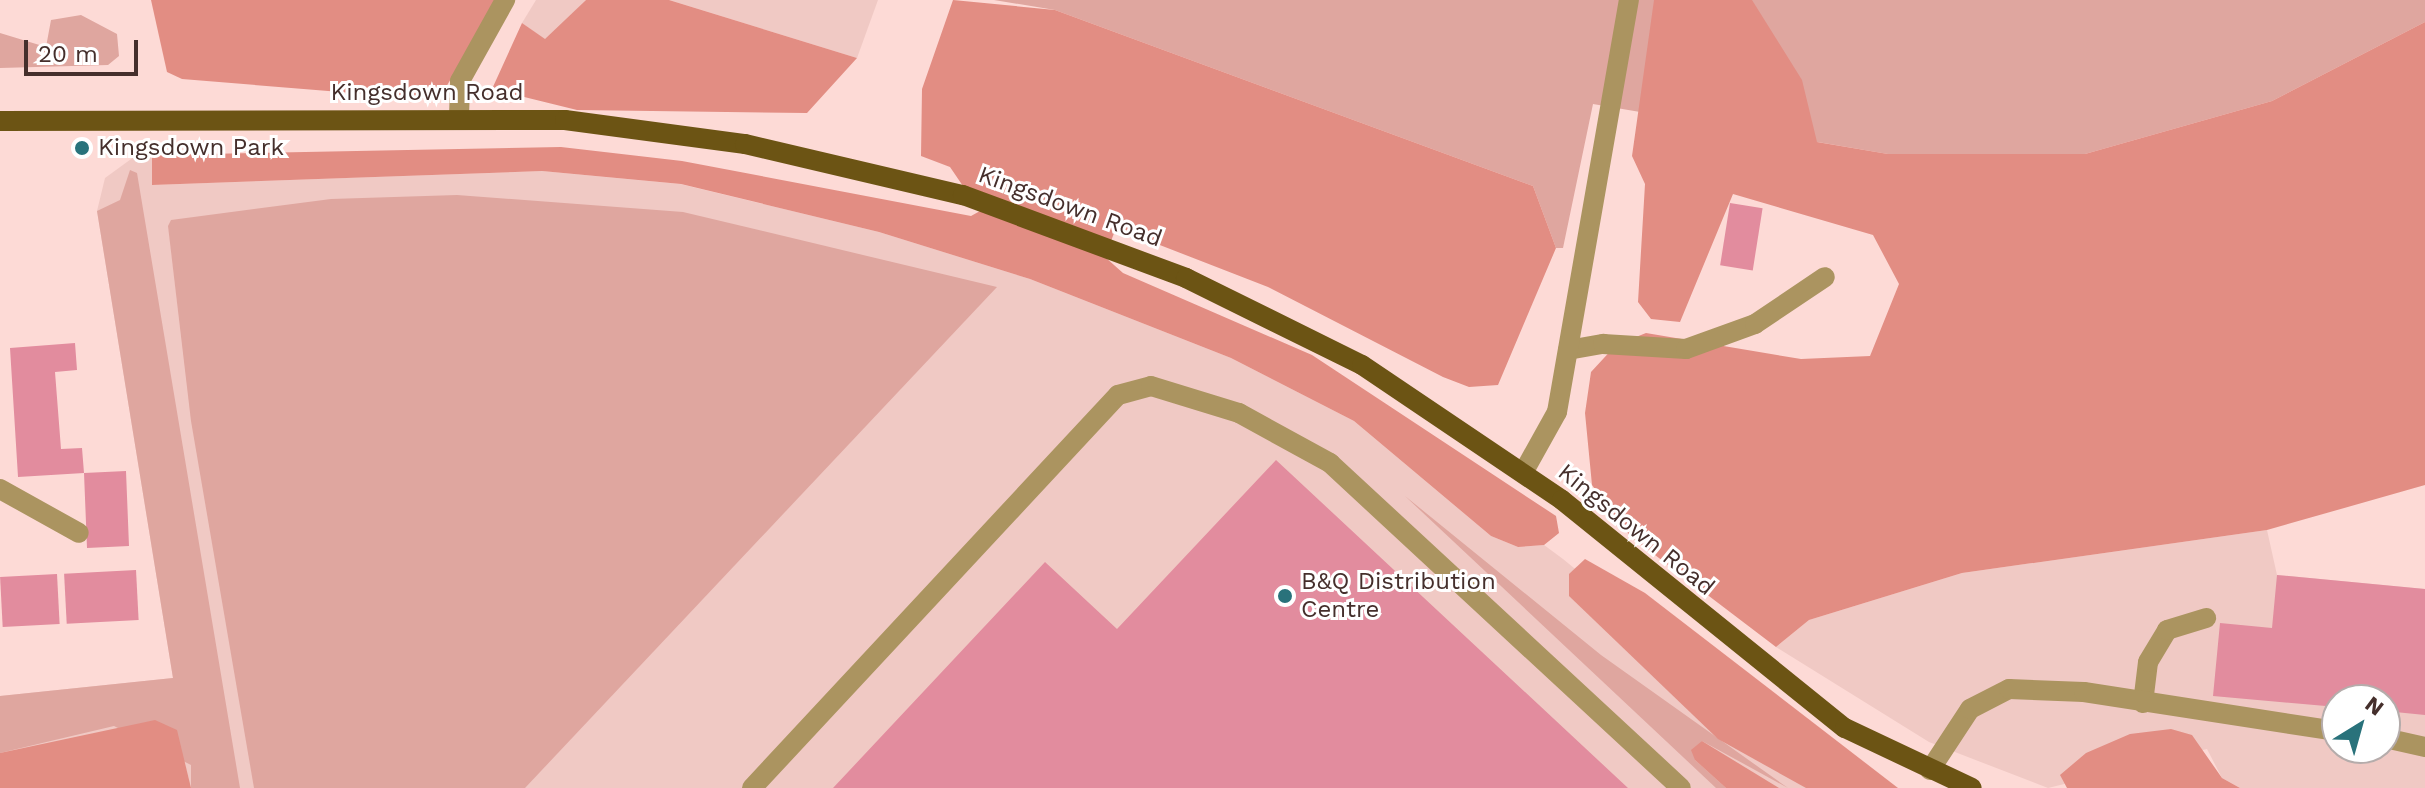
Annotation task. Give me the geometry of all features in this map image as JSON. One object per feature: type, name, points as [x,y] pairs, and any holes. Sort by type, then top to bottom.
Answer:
[{"type":"main road","name":"Kingsdown Road","points":[[0,121],[459,116],[644,126],[855,165],[963,195],[1079,235],[1281,321],[1445,416],[1523,473],[1797,694],[1930,770],[1972,788]]},
{"type":"street","points":[[459,116],[465,70],[505,0]]},
{"type":"street","points":[[1523,473],[1557,412],[1629,0]]},
{"type":"street","points":[[1568,350],[1603,344],[1686,349],[1755,324],[1825,277]]},
{"type":"street","points":[[752,788],[1118,395],[1151,386],[1239,413],[1330,463],[1681,788]]},
{"type":"street","points":[[0,489],[79,533]]},
{"type":"street","points":[[2143,703],[2148,662],[2167,630],[2206,618]]},
{"type":"street","points":[[1930,770],[1970,709],[2009,689],[2143,703],[2321,729]]},
{"type":"street","points":[[2401,742],[2425,747]]},
{"type":"shaded area","points":[[151,0],[497,0],[442,94],[427,99],[182,79],[167,72]]},
{"type":"shaded area","points":[[536,0],[586,0],[545,40],[522,23]]},
{"type":"shaded area","points":[[586,0],[669,0],[857,58],[807,113],[577,110],[492,89],[522,23],[545,39]]},
{"type":"shaded area","points":[[669,0],[878,0],[857,58]]},
{"type":"shaded area","points":[[953,0],[1055,10],[1533,186],[1556,248],[1498,385],[1469,387],[1443,377],[1268,287],[1116,228],[1105,257],[1123,273],[1312,355],[1556,516],[1559,533],[1544,545],[1518,547],[1491,536],[1354,421],[1231,358],[1030,279],[879,232],[681,184],[542,171],[152,185],[152,155],[561,147],[682,161],[971,216],[980,211],[950,167],[921,156],[922,89]]},
{"type":"shaded area","points":[[994,0],[2425,0],[2425,22],[2272,101],[2085,154],[1888,154],[1593,104],[1563,248],[1556,248],[1533,186],[1055,10]]},
{"type":"shaded area","points":[[1654,0],[1752,0],[1802,80],[1817,142],[1888,154],[2085,154],[2272,101],[2425,22],[2425,485],[2267,530],[1962,573],[1809,620],[1776,647],[1630,536],[1592,485],[1585,413],[1591,372],[1616,345],[1646,333],[1801,359],[1870,356],[1899,284],[1873,235],[1733,194],[1680,322],[1651,319],[1638,302],[1645,184],[1632,156]]},
{"type":"shaded area","points":[[81,15],[117,34],[119,56],[108,65],[0,68],[0,33],[46,47],[51,20]]},
{"type":"shaded area","points":[[138,154],[152,155],[152,185],[542,171],[680,184],[879,232],[1030,279],[1231,358],[1354,421],[1491,536],[1518,547],[1544,545],[1563,559],[1843,788],[0,788],[0,696],[173,678],[97,211],[105,178]]},
{"type":"shaded area","points":[[130,170],[137,173],[240,788],[191,788],[191,765],[114,726],[0,753],[0,696],[173,678],[97,211],[120,200]]},
{"type":"shaded area","points":[[457,195],[683,212],[997,287],[525,788],[254,788],[191,421],[168,226],[171,220],[331,199]]},
{"type":"shaded area","points":[[1405,496],[1601,655],[1788,788],[1702,741],[1695,760],[1726,788],[1716,788]]},
{"type":"shaded area","points":[[2267,530],[2277,575],[2425,589],[2425,788],[2240,788],[2222,778],[2207,749],[2048,788],[1929,742],[1776,647],[1809,620],[1962,573]]},
{"type":"shaded area","points":[[1585,559],[1645,593],[1898,788],[1806,788],[1718,739],[1569,596],[1569,574]]},
{"type":"shaded area","points":[[155,720],[177,730],[191,788],[0,788],[0,753]]},
{"type":"shaded area","points":[[2171,729],[2192,735],[2222,778],[2240,788],[2067,788],[2060,775],[2086,753],[2130,734]]},
{"type":"shaded area","points":[[1702,741],[1779,788],[1726,788],[1695,760],[1691,750]]},
{"type":"building","points":[[1730,203],[1763,208],[1753,270],[1720,265]]},
{"type":"building","points":[[75,343],[77,370],[55,372],[61,449],[82,448],[84,473],[18,477],[10,348]]},
{"type":"building","name":"B&Q Distribution Centre","points":[[1276,460],[1628,788],[833,788],[1045,562],[1117,629]]},
{"type":"building","points":[[126,471],[129,546],[87,548],[84,473]]},
{"type":"building","points":[[136,570],[139,620],[67,624],[64,574]]},
{"type":"building","points":[[57,574],[60,624],[3,627],[0,577]]},
{"type":"building","points":[[2277,575],[2425,589],[2425,715],[2401,713],[2401,684],[2321,684],[2321,706],[2213,696],[2220,623],[2272,628]]},
{"type":"place","name":"Kingsdown Park","points":[[82,148]]},
{"type":"place","name":"B&Q Distribution Centre","points":[[1285,596]]}]
